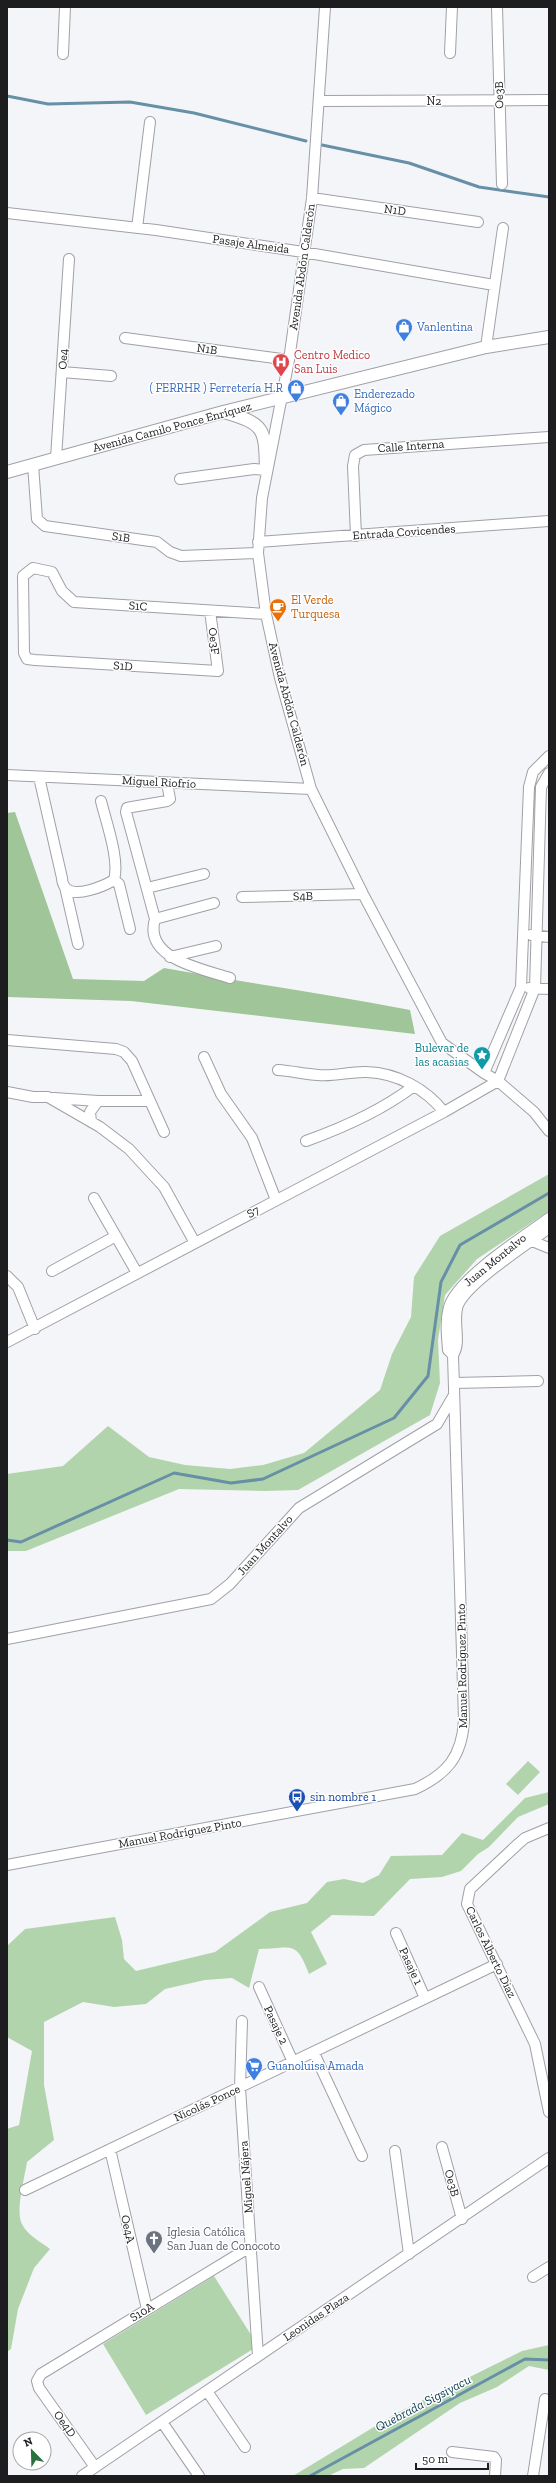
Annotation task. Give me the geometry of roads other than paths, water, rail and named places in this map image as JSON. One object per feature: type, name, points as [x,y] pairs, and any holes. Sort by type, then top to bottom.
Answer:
[{"type":"main road","name":"Avenida Camilo Ponce Enríquez","points":[[7,472],[223,412],[282,399],[486,347],[549,337]]},
{"type":"main road","points":[[223,412],[248,420],[258,427],[266,442],[266,470]]},
{"type":"street","points":[[63,54],[65,7]]},
{"type":"street","name":"Avenida Abdón Calderón","points":[[325,7],[320,101],[312,198],[303,252],[289,360],[266,470],[258,542],[258,553],[266,614],[280,678],[311,790],[363,894],[442,1043],[484,1073],[498,1081],[534,1112],[549,1131]]},
{"type":"street","points":[[450,53],[452,7]]},
{"type":"street","name":"Oe3B","points":[[497,7],[502,184]]},
{"type":"street","name":"N2","points":[[320,101],[549,100]]},
{"type":"street","points":[[137,228],[150,122]]},
{"type":"street","name":"N1D","points":[[312,198],[478,222]]},
{"type":"street","name":"Pasaje Almeida","points":[[7,213],[137,228],[303,252],[494,285]]},
{"type":"street","points":[[486,347],[503,228]]},
{"type":"street","name":"Oe4","points":[[56,458],[69,259]]},
{"type":"street","name":"N1B","points":[[125,338],[289,360]]},
{"type":"street","points":[[62,372],[111,376]]},
{"type":"street","name":"Calle Interna","points":[[356,536],[353,466],[355,455],[364,450],[549,437]]},
{"type":"street","name":"S1B","points":[[33,465],[37,519],[45,526],[157,542],[170,552],[181,556],[258,553]]},
{"type":"street","points":[[180,479],[254,469],[266,470]]},
{"type":"street","name":"Entrada Covicendes","points":[[258,542],[549,521]]},
{"type":"street","name":"S1C","points":[[27,659],[24,652],[24,576],[26,572],[33,568],[52,572],[62,591],[74,602],[266,614]]},
{"type":"street","name":"Oe3F","points":[[210,611],[218,671]]},
{"type":"street","name":"S1D","points":[[27,659],[218,671]]},
{"type":"street","points":[[484,1073],[521,987],[528,800],[533,772],[549,756]]},
{"type":"street","points":[[498,1081],[536,988],[539,864],[545,801],[541,787],[549,773]]},
{"type":"street","name":"Miguel Riofrío","points":[[7,775],[311,790]]},
{"type":"street","points":[[39,777],[78,944]]},
{"type":"street","points":[[168,783],[170,798],[167,801],[132,806],[127,808],[126,812],[155,919],[155,932],[160,949],[170,957],[230,978]]},
{"type":"street","points":[[528,800],[545,801]]},
{"type":"street","points":[[65,887],[71,891],[83,891],[106,886],[114,880],[116,872],[114,857],[101,801]]},
{"type":"street","points":[[526,865],[539,864]]},
{"type":"street","points":[[147,888],[204,874]]},
{"type":"street","points":[[114,880],[119,884],[130,929]]},
{"type":"street","name":"S4B","points":[[242,897],[363,894]]},
{"type":"street","points":[[155,919],[214,903]]},
{"type":"street","points":[[523,935],[549,937]]},
{"type":"street","points":[[170,957],[216,946]]},
{"type":"street","points":[[521,987],[549,989]]},
{"type":"street","points":[[7,1040],[120,1050],[132,1061],[164,1132]]},
{"type":"street","points":[[204,1057],[221,1094],[252,1138],[276,1200]]},
{"type":"street","points":[[278,1070],[298,1071],[318,1075],[367,1072],[390,1075],[414,1086],[430,1097],[444,1112]]},
{"type":"street","name":"S7","points":[[7,1342],[36,1329],[137,1273],[444,1112],[498,1081]]},
{"type":"street","points":[[306,1141],[338,1130],[374,1112],[414,1086]]},
{"type":"street","points":[[7,1092],[33,1097],[98,1101],[150,1101]]},
{"type":"street","points":[[48,1097],[91,1122],[129,1149],[164,1187],[195,1243]]},
{"type":"street","points":[[91,1122],[90,1112],[98,1101]]},
{"type":"street","points":[[94,1198],[137,1273]]},
{"type":"street","name":"Juan Montalvo","points":[[453,1355],[448,1350],[447,1319],[454,1296],[479,1270],[549,1218]]},
{"type":"street","name":"Juan Montalvo","points":[[7,1639],[211,1599],[230,1584],[299,1508],[437,1424],[455,1395],[453,1355],[457,1350],[456,1311],[464,1296],[549,1228]]},
{"type":"street","points":[[52,1271],[116,1236]]},
{"type":"street","points":[[532,1241],[549,1248]]},
{"type":"street","points":[[7,1276],[18,1287],[36,1329]]},
{"type":"street","points":[[454,1383],[538,1381]]},
{"type":"street","name":"Manuel Rodríguez Pinto","points":[[7,1865],[415,1789],[431,1781],[445,1771],[459,1748],[464,1720],[455,1395]]},
{"type":"street","name":"Carlos Alberto Diaz","points":[[549,1828],[525,1838],[470,1889],[467,1896],[467,1904],[537,2049],[549,2112]]},
{"type":"street","name":"Pasaje 1","points":[[396,1933],[425,1998]]},
{"type":"street","name":"Nicolás Ponce","points":[[25,2190],[314,2053],[497,1964]]},
{"type":"street","name":"Pasaje 2","points":[[258,1988],[293,2062]]},
{"type":"street","name":"Miguel Nájera","points":[[242,2022],[240,2088],[258,2356]]},
{"type":"street","points":[[314,2053],[362,2156]]},
{"type":"street","name":"Oe3B","points":[[442,2147],[462,2219]]},
{"type":"street","name":"Oe4A","points":[[110,2149],[146,2309]]},
{"type":"street","points":[[394,2151],[410,2254]]},
{"type":"street","name":"Leonidas Plaza","points":[[82,2476],[462,2219],[549,2158]]},
{"type":"street","name":"S10A","points":[[37,2381],[41,2374],[250,2247]]},
{"type":"street","points":[[533,2277],[549,2266]]},
{"type":"street","name":"Oe4D","points":[[37,2381],[39,2388],[95,2467]]},
{"type":"street","points":[[207,2391],[245,2447]]},
{"type":"street","points":[[533,2476],[545,2399]]},
{"type":"street","points":[[162,2422],[199,2476]]},
{"type":"street","points":[[452,2452],[494,2457],[496,2460],[495,2476]]},
{"type":"waterway","points":[[7,96],[48,104],[130,102],[194,113],[306,141]]},
{"type":"waterway","points":[[322,145],[409,163],[479,187],[549,197]]},
{"type":"waterway","points":[[7,1540],[21,1542],[174,1473],[231,1483],[263,1479],[394,1418],[428,1376],[441,1282],[460,1245],[549,1193]]},
{"type":"waterway","name":"Quebrada Sigsiyacu","points":[[310,2476],[525,2359],[549,2360]]},
{"type":"place","name":"Vanlentina","points":[[404,342]]},
{"type":"place","name":"Centro Medico San Luis","points":[[281,377]]},
{"type":"place","name":"( FERRHR ) Ferretería H.R","points":[[296,403]]},
{"type":"place","name":"Enderezado Mágico","points":[[341,416]]},
{"type":"place","name":"El Verde Turquesa","points":[[278,622]]},
{"type":"place","name":"Bulevar de las acasias","points":[[482,1070]]},
{"type":"place","name":"sin nombre 1","points":[[297,1812]]},
{"type":"place","name":"Guanoluisa Amada","points":[[254,2081]]},
{"type":"place","name":"Iglesia Católica San Juan de Conocoto","points":[[154,2254]]}]
